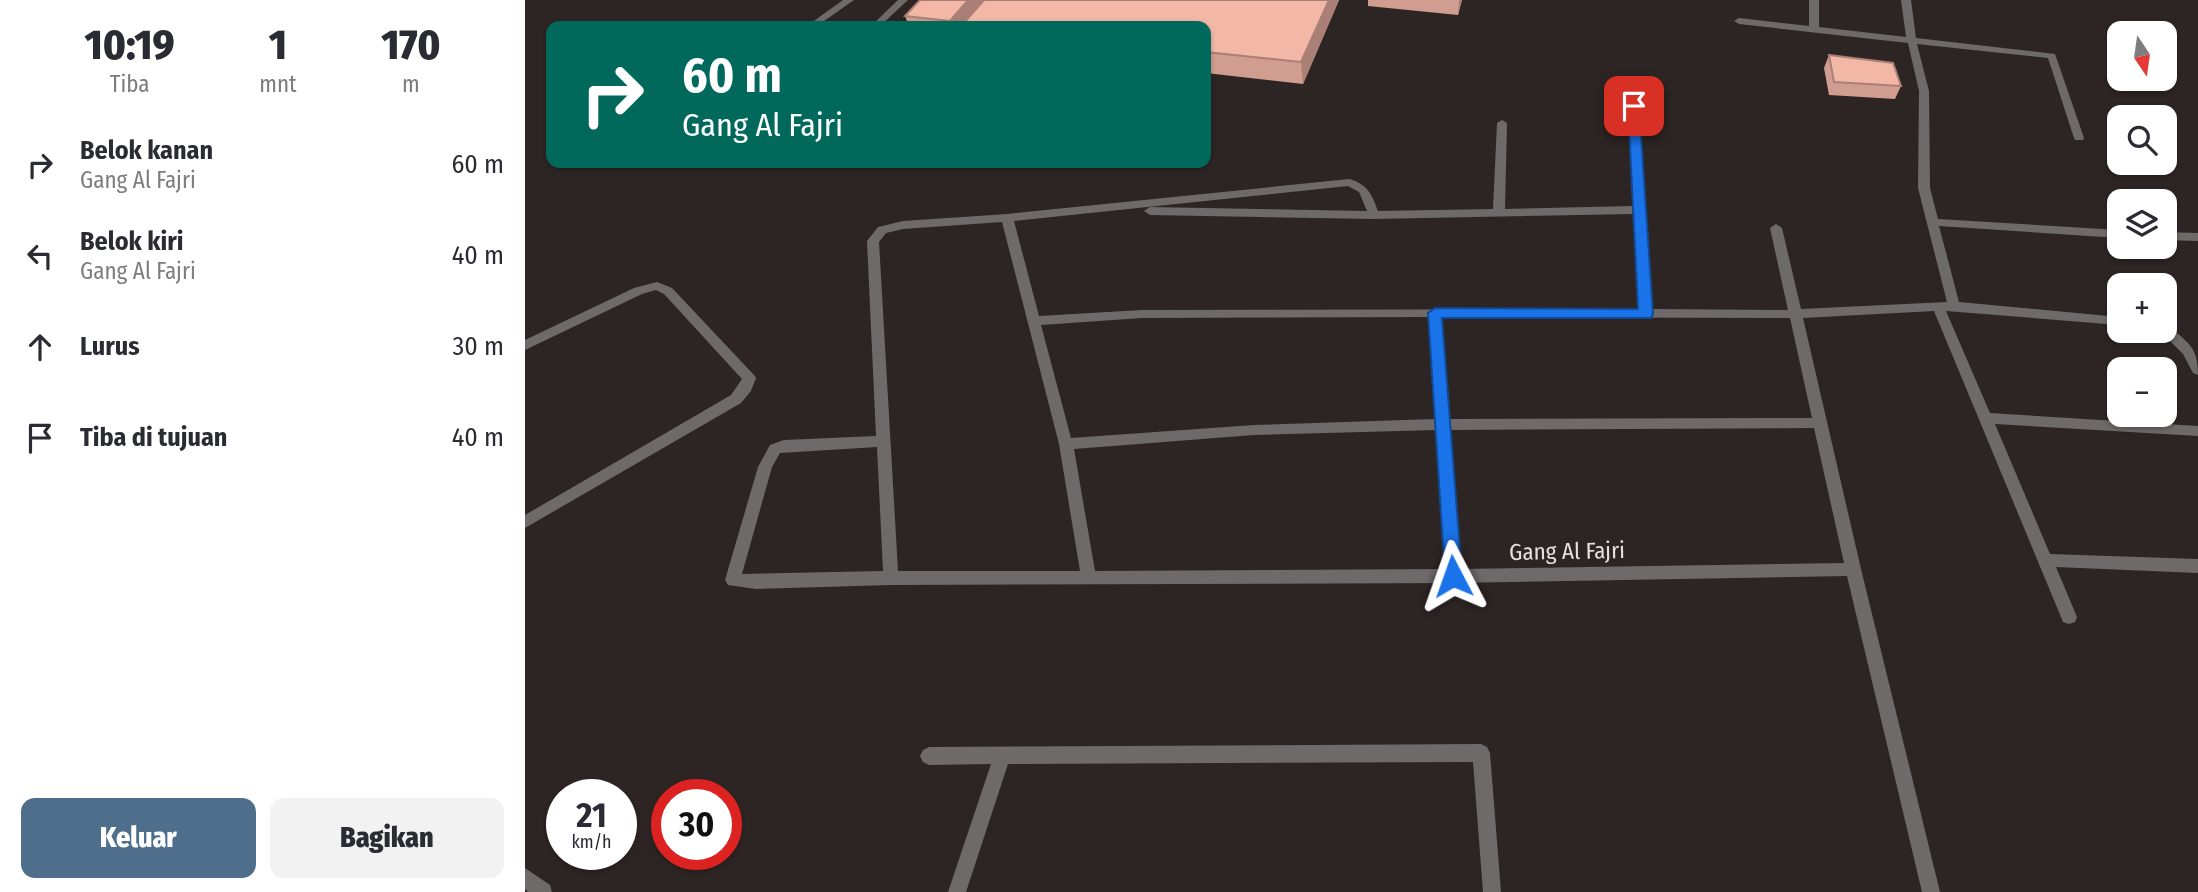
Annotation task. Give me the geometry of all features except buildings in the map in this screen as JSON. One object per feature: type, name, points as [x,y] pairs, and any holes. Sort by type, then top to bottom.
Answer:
[{"type":"street","points":[[818,21],[849,0]]},
{"type":"street","points":[[880,21],[903,0]]},
{"type":"street","points":[[1814,0],[1814,29]]},
{"type":"street","points":[[1906,0],[1911,39],[1924,91],[1924,188],[1933,222],[1946,307],[1985,418],[2069,617]]},
{"type":"street","points":[[1738,21],[2052,56],[2079,138]]},
{"type":"street","points":[[1634,106],[1646,314]]},
{"type":"street","points":[[1499,213],[1502,123]]},
{"type":"street","points":[[891,578],[873,241],[882,230],[903,225],[1007,218],[1349,182],[1359,184],[1365,189],[1374,215]]},
{"type":"street","points":[[1086,210],[1374,215],[1639,210]]},
{"type":"street","points":[[1007,218],[1066,444],[1089,578]]},
{"type":"street","points":[[1933,222],[2107,233]]},
{"type":"street","points":[[1776,228],[1853,569],[1931,892]]},
{"type":"street","points":[[2177,236],[2198,237]]},
{"type":"street","points":[[525,345],[638,290],[657,286],[668,291],[750,378],[736,399],[525,522]]},
{"type":"street","points":[[1036,321],[1142,314],[1796,314],[1946,307],[2107,320]]},
{"type":"street","points":[[1435,313],[1453,576]]},
{"type":"street","points":[[2177,340],[2188,351],[2198,370]]},
{"type":"street","points":[[1985,418],[2198,431]]},
{"type":"street","points":[[1066,444],[1150,436],[1444,425],[1819,423]]},
{"type":"street","name":"Gang Al Fajri","points":[[884,441],[784,446],[775,449],[765,467],[733,580],[756,582],[891,578],[1453,576],[1853,569]]},
{"type":"street","points":[[2045,560],[2198,566]]},
{"type":"street","points":[[929,756],[1481,753],[1492,892]]},
{"type":"street","points":[[957,892],[1002,756]]},
{"type":"street","points":[[525,877],[543,892]]},
{"type":"route","points":[[1453,576],[1435,313],[1646,314],[1634,106]]}]
